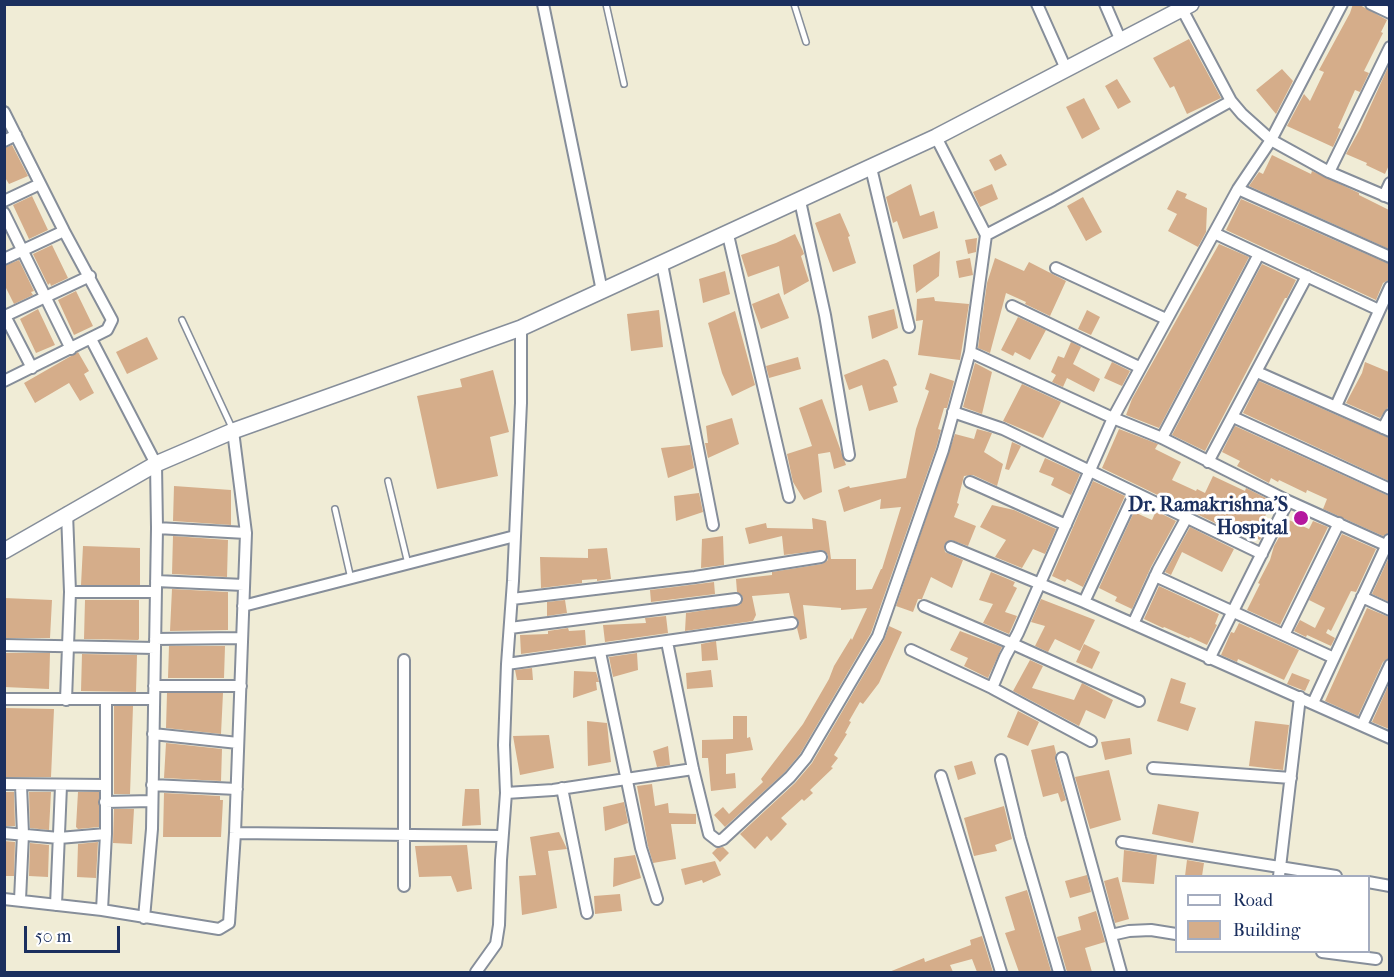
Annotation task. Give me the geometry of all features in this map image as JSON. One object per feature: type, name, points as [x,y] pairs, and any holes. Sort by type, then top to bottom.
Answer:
[{"type":"street","points":[[543,4],[602,291]]},
{"type":"street","points":[[1036,4],[1066,69]]},
{"type":"street","points":[[1106,4],[1121,41]]},
{"type":"street","points":[[992,688],[1040,585],[1089,470],[1139,367],[1238,189],[1271,140],[1342,4]]},
{"type":"street","points":[[1371,4],[1389,13]]},
{"type":"street","points":[[4,551],[156,464],[233,431],[521,328],[728,235],[936,137],[1186,7],[1231,101],[1271,140],[1329,172],[1387,197],[1389,183]]},
{"type":"street","points":[[1329,172],[1389,48]]},
{"type":"street","points":[[986,235],[1231,101]]},
{"type":"street","points":[[4,112],[112,320],[107,330],[4,381]]},
{"type":"street","points":[[4,141],[16,135]]},
{"type":"street","points":[[667,642],[693,769],[710,834],[718,841],[723,839],[790,777],[806,758],[878,636],[943,450],[970,352],[986,235],[936,137]]},
{"type":"street","points":[[871,168],[909,327]]},
{"type":"street","points":[[4,201],[40,184]]},
{"type":"street","points":[[1238,189],[1389,257]]},
{"type":"street","points":[[800,201],[825,315],[849,455]]},
{"type":"street","points":[[4,213],[71,349]]},
{"type":"street","points":[[4,259],[64,231]]},
{"type":"street","points":[[1214,232],[1379,310]]},
{"type":"street","points":[[728,235],[789,497]]},
{"type":"street","points":[[1162,438],[1259,254]]},
{"type":"street","points":[[662,264],[713,525]]},
{"type":"street","points":[[1056,268],[1166,319]]},
{"type":"street","points":[[32,368],[4,315],[90,276]]},
{"type":"street","points":[[1208,462],[1307,276]]},
{"type":"street","points":[[1336,406],[1389,287]]},
{"type":"street","points":[[1011,306],[1139,367]]},
{"type":"street","points":[[476,972],[496,944],[499,925],[506,793],[504,745],[507,664],[521,403],[521,328]]},
{"type":"street","points":[[91,339],[156,464],[152,801],[144,918]]},
{"type":"street","points":[[970,352],[1162,438],[1288,501],[1388,544],[1313,703]]},
{"type":"street","points":[[1257,372],[1386,430],[1389,414]]},
{"type":"street","points":[[953,412],[1003,429],[1262,554]]},
{"type":"street","points":[[1233,417],[1389,489]]},
{"type":"street","points":[[4,899],[102,910],[219,929],[229,922],[237,789],[246,533],[233,431]]},
{"type":"street","points":[[970,482],[1066,525]]},
{"type":"street","points":[[1084,602],[1135,493]]},
{"type":"street","points":[[1209,659],[1288,501]]},
{"type":"street","points":[[66,700],[70,592],[67,513]]},
{"type":"street","points":[[1133,624],[1155,576],[1187,517]]},
{"type":"street","points":[[1284,635],[1339,523]]},
{"type":"street","points":[[157,528],[246,533]]},
{"type":"street","points":[[243,606],[515,537]]},
{"type":"street","points":[[951,547],[1084,602],[1389,738]]},
{"type":"street","points":[[512,599],[695,577],[821,557]]},
{"type":"street","points":[[1155,576],[1334,658]]},
{"type":"street","points":[[70,592],[156,586],[244,585]]},
{"type":"street","points":[[1362,597],[1389,610]]},
{"type":"street","points":[[510,628],[736,599]]},
{"type":"street","points":[[924,606],[1139,701]]},
{"type":"street","points":[[507,664],[792,623]]},
{"type":"street","points":[[4,645],[68,648],[242,638]]},
{"type":"street","points":[[911,650],[992,688],[1091,741]]},
{"type":"street","points":[[600,652],[641,848],[657,899]]},
{"type":"street","points":[[404,660],[404,886]]},
{"type":"street","points":[[1362,725],[1389,665]]},
{"type":"street","points":[[154,686],[240,686]]},
{"type":"street","points":[[1280,871],[1300,697]]},
{"type":"street","points":[[4,699],[154,699]]},
{"type":"street","points":[[102,910],[106,834],[106,700]]},
{"type":"street","points":[[153,734],[238,743]]},
{"type":"street","points":[[1062,758],[1121,972]]},
{"type":"street","points":[[1001,760],[1020,838],[1059,972]]},
{"type":"street","points":[[1153,768],[1291,778]]},
{"type":"street","points":[[506,793],[561,788],[693,769]]},
{"type":"street","points":[[941,777],[1001,972]]},
{"type":"street","points":[[4,784],[105,785]]},
{"type":"street","points":[[20,900],[23,834],[21,785]]},
{"type":"street","points":[[152,785],[237,789]]},
{"type":"street","points":[[56,905],[61,786]]},
{"type":"street","points":[[561,788],[587,913]]},
{"type":"street","points":[[105,802],[152,801]]},
{"type":"street","points":[[4,833],[59,838],[106,834]]},
{"type":"street","points":[[235,833],[502,836]]},
{"type":"street","points":[[1122,842],[1280,871],[1325,875]]},
{"type":"street","points":[[1370,882],[1389,886]]},
{"type":"street","points":[[1110,935],[1151,930],[1175,934]]},
{"type":"street","points":[[1336,953],[1376,959]]},
{"type":"lane","points":[[606,4],[624,84]]},
{"type":"lane","points":[[794,4],[806,42]]},
{"type":"lane","points":[[182,320],[233,431]]},
{"type":"lane","points":[[388,481],[408,564]]},
{"type":"lane","points":[[335,509],[351,579]]},
{"type":"building","points":[[1353,4],[1358,4],[1387,20],[1364,71],[1369,73],[1360,92],[1355,90],[1338,128],[1341,129],[1333,147],[1287,126],[1304,94],[1310,101],[1324,72],[1319,70]]},
{"type":"building","points":[[1189,39],[1221,98],[1187,114],[1174,86],[1170,88],[1153,58]]},
{"type":"building","points":[[1389,65],[1389,165],[1385,174],[1346,154]]},
{"type":"building","points":[[1282,69],[1293,81],[1276,114],[1256,90]]},
{"type":"building","points":[[1117,79],[1131,102],[1118,109],[1105,86]]},
{"type":"building","points":[[1084,98],[1100,129],[1082,139],[1066,107]]},
{"type":"building","points":[[12,145],[28,176],[9,184],[4,176],[4,148]]},
{"type":"building","points":[[1001,154],[1007,165],[995,171],[989,160]]},
{"type":"building","points":[[1272,155],[1311,174],[1312,171],[1359,193],[1389,210],[1389,249],[1249,186],[1259,172],[1263,174]]},
{"type":"building","points":[[911,184],[920,216],[934,211],[938,228],[903,239],[897,221],[893,223],[886,197]]},
{"type":"building","points":[[992,184],[998,199],[980,207],[973,192]]},
{"type":"building","points":[[1177,190],[1187,194],[1185,198],[1207,208],[1206,232],[1198,247],[1168,231],[1177,214],[1167,209]]},
{"type":"building","points":[[32,196],[48,230],[29,239],[13,205]]},
{"type":"building","points":[[1083,197],[1102,232],[1086,241],[1067,206]]},
{"type":"building","points":[[1241,199],[1389,264],[1389,280],[1383,283],[1376,300],[1226,230]]},
{"type":"building","points":[[840,213],[850,236],[848,237],[856,263],[833,272],[815,223]]},
{"type":"building","points":[[795,234],[804,254],[801,256],[809,281],[784,295],[779,266],[748,277],[741,255]]},
{"type":"building","points":[[977,238],[976,252],[968,254],[965,240]]},
{"type":"building","points":[[1219,244],[1249,257],[1159,428],[1126,415],[1132,399]]},
{"type":"building","points":[[52,245],[68,278],[51,286],[50,283],[48,285],[33,254]]},
{"type":"building","points":[[940,251],[939,276],[916,293],[913,265]]},
{"type":"building","points":[[970,258],[973,275],[959,278],[956,261]]},
{"type":"building","points":[[995,258],[1024,271],[1029,262],[1066,281],[1050,316],[1006,293],[990,353],[978,348],[987,283]]},
{"type":"building","points":[[19,260],[34,291],[31,292],[33,295],[14,304],[4,284],[4,266]]},
{"type":"building","points":[[1262,264],[1296,280],[1205,451],[1172,435]]},
{"type":"building","points":[[725,271],[730,294],[703,303],[699,279]]},
{"type":"building","points":[[76,291],[93,326],[74,335],[58,300]]},
{"type":"building","points":[[779,293],[789,318],[761,329],[752,304]]},
{"type":"building","points":[[934,297],[935,301],[969,304],[960,360],[918,355],[923,320],[916,321],[917,299]]},
{"type":"building","points":[[38,309],[55,345],[36,353],[20,319]]},
{"type":"building","points":[[894,309],[898,328],[872,339],[868,316]]},
{"type":"building","points":[[659,310],[663,347],[631,351],[627,314]]},
{"type":"building","points":[[1087,310],[1100,317],[1091,335],[1078,329]]},
{"type":"building","points":[[735,311],[755,385],[732,396],[722,373],[708,323]]},
{"type":"building","points":[[1018,317],[1046,330],[1030,360],[1015,352],[1013,356],[1001,350]]},
{"type":"building","points":[[147,337],[158,359],[127,374],[116,352]]},
{"type":"building","points":[[1071,342],[1081,347],[1073,364],[1100,379],[1094,392],[1067,378],[1063,387],[1052,382],[1056,375],[1051,372],[1058,356],[1064,358]]},
{"type":"building","points":[[78,352],[89,371],[84,374],[94,393],[80,401],[69,383],[35,403],[24,383]]},
{"type":"building","points":[[798,357],[801,369],[769,378],[766,366]]},
{"type":"building","points":[[884,359],[888,361],[897,385],[893,387],[898,402],[869,411],[862,385],[849,390],[844,375]]},
{"type":"building","points":[[1112,362],[1130,371],[1122,386],[1104,378]]},
{"type":"building","points":[[1365,362],[1389,372],[1389,406],[1380,418],[1346,403],[1362,373]]},
{"type":"building","points":[[975,363],[992,372],[982,414],[963,407]]},
{"type":"building","points":[[493,370],[509,432],[490,437],[498,476],[437,489],[417,396],[462,387],[460,379]]},
{"type":"building","points":[[930,373],[954,381],[947,408],[944,408],[938,429],[941,430],[936,448],[871,633],[800,754],[785,772],[725,827],[714,815],[723,807],[729,814],[763,782],[761,779],[803,724],[834,666],[851,638],[852,640],[867,608],[841,610],[841,608],[803,605],[807,638],[800,640],[797,628],[799,621],[794,616],[789,593],[752,596],[756,615],[753,621],[685,631],[686,613],[740,605],[743,597],[737,592],[736,579],[772,575],[772,572],[822,564],[828,560],[828,555],[823,550],[784,555],[782,536],[749,544],[745,528],[766,523],[767,528],[813,529],[812,518],[826,521],[831,559],[856,559],[856,590],[872,589],[882,569],[901,507],[880,509],[881,499],[844,512],[838,490],[849,486],[850,488],[906,478],[916,429],[929,391],[925,389]]},
{"type":"building","points":[[1259,381],[1389,438],[1389,481],[1243,413]]},
{"type":"building","points":[[1022,384],[1061,402],[1043,438],[1003,421]]},
{"type":"building","points":[[822,399],[846,465],[834,469],[830,452],[818,454],[822,492],[804,500],[793,482],[787,454],[812,446],[799,408]]},
{"type":"building","points":[[732,418],[739,444],[708,458],[705,443],[708,443],[706,426]]},
{"type":"building","points":[[1235,426],[1389,496],[1389,533],[1383,536],[1323,509],[1327,499],[1307,490],[1306,493],[1271,478],[1269,483],[1237,466],[1240,461],[1222,452]]},
{"type":"building","points":[[977,429],[992,433],[984,452],[1003,464],[997,486],[973,475],[964,476],[954,517],[976,526],[968,546],[951,540],[944,545],[945,552],[963,560],[952,588],[931,577],[922,599],[918,599],[913,612],[896,606],[955,434],[974,439]]},
{"type":"building","points":[[1119,429],[1158,444],[1155,449],[1181,462],[1172,480],[1205,493],[1213,476],[1245,491],[1246,488],[1272,501],[1263,521],[1268,523],[1260,540],[1243,532],[1240,535],[1102,468]]},
{"type":"building","points":[[1012,442],[1021,446],[1009,470],[1005,469]]},
{"type":"building","points":[[690,445],[694,468],[668,478],[661,448]]},
{"type":"building","points":[[1045,458],[1080,474],[1071,495],[1051,485],[1054,478],[1039,472]]},
{"type":"building","points":[[1093,481],[1125,496],[1083,587],[1067,579],[1065,582],[1052,576]]},
{"type":"building","points":[[174,486],[231,490],[231,525],[173,521]]},
{"type":"building","points":[[699,493],[703,512],[676,521],[674,496]]},
{"type":"building","points":[[992,505],[1014,510],[1056,529],[1045,554],[1033,549],[1022,568],[995,557],[1006,540],[980,527]]},
{"type":"building","points":[[1156,511],[1176,521],[1132,609],[1115,601],[1117,597],[1099,588],[1134,512],[1152,520]]},
{"type":"building","points":[[1289,520],[1309,529],[1313,521],[1328,527],[1280,625],[1247,610],[1260,584],[1258,583],[1270,560],[1274,546]]},
{"type":"building","points":[[1190,527],[1234,549],[1222,572],[1182,552],[1171,575],[1165,572]]},
{"type":"building","points":[[1342,534],[1376,549],[1356,592],[1351,591],[1331,631],[1328,629],[1326,633],[1335,638],[1331,646],[1294,631],[1300,620],[1315,628],[1325,608],[1309,600]]},
{"type":"building","points":[[173,536],[228,540],[227,577],[172,574]]},
{"type":"building","points":[[723,536],[724,565],[701,568],[702,539]]},
{"type":"building","points":[[83,546],[140,548],[140,585],[81,585]]},
{"type":"building","points":[[607,548],[611,579],[582,580],[582,583],[541,588],[540,557],[588,558],[588,549]]},
{"type":"building","points":[[1389,557],[1389,602],[1372,594]]},
{"type":"building","points":[[991,572],[1015,582],[1013,586],[1017,588],[1005,612],[1017,616],[1009,634],[983,623],[993,604],[979,600]]},
{"type":"building","points":[[714,582],[715,594],[651,602],[650,590]]},
{"type":"building","points":[[1159,586],[1219,614],[1215,624],[1217,625],[1207,645],[1144,619]]},
{"type":"building","points":[[172,589],[228,592],[228,630],[170,631]]},
{"type":"building","points":[[4,598],[52,600],[50,638],[4,638]]},
{"type":"building","points":[[1041,599],[1095,620],[1080,651],[1055,639],[1048,652],[1035,646],[1045,626],[1031,622]]},
{"type":"building","points":[[85,600],[139,600],[139,639],[84,639]]},
{"type":"building","points":[[565,600],[567,613],[547,616],[547,602]]},
{"type":"building","points":[[1367,608],[1389,617],[1389,658],[1383,662],[1358,716],[1325,701]]},
{"type":"building","points":[[666,616],[668,633],[605,642],[603,625],[646,623],[645,618]]},
{"type":"building","points":[[1239,623],[1299,650],[1284,680],[1238,659],[1237,662],[1221,655],[1231,632],[1234,633]]},
{"type":"building","points":[[889,626],[902,632],[879,683],[863,704],[860,702],[849,721],[851,722],[845,733],[847,734],[834,755],[838,758],[831,767],[833,768],[810,790],[813,793],[804,801],[802,799],[781,818],[787,824],[780,832],[771,841],[767,836],[755,849],[740,834],[795,783],[812,763],[884,640]]},
{"type":"building","points":[[568,628],[569,631],[585,630],[586,645],[521,654],[520,635],[548,634],[548,631]]},
{"type":"building","points":[[960,631],[1002,647],[988,678],[964,666],[968,658],[950,650]]},
{"type":"building","points":[[716,641],[718,660],[702,661],[701,644]]},
{"type":"building","points":[[1084,644],[1100,652],[1092,669],[1076,662]]},
{"type":"building","points":[[169,646],[225,646],[224,678],[168,678]]},
{"type":"building","points":[[4,653],[50,653],[49,689],[4,687]]},
{"type":"building","points":[[637,653],[638,670],[613,677],[609,657]]},
{"type":"building","points":[[82,654],[137,655],[136,692],[81,691]]},
{"type":"building","points":[[1030,660],[1043,666],[1032,688],[1074,700],[1082,683],[1113,700],[1105,719],[1086,710],[1079,726],[1013,691]]},
{"type":"building","points":[[532,668],[533,680],[517,680],[515,670]]},
{"type":"building","points":[[711,670],[713,687],[687,689],[686,673]]},
{"type":"building","points":[[574,671],[596,672],[599,682],[596,682],[597,690],[573,698]]},
{"type":"building","points":[[1292,673],[1310,680],[1305,691],[1287,684]]},
{"type":"building","points":[[1171,678],[1186,683],[1180,703],[1196,708],[1188,731],[1157,721]]},
{"type":"building","points":[[1389,684],[1389,729],[1372,722]]},
{"type":"building","points":[[167,693],[223,693],[221,734],[166,728]]},
{"type":"building","points":[[114,706],[133,706],[130,794],[114,794]]},
{"type":"building","points":[[4,708],[54,709],[51,777],[4,777]]},
{"type":"building","points":[[1018,711],[1039,722],[1028,746],[1007,737]]},
{"type":"building","points":[[733,716],[747,716],[747,738],[750,737],[753,750],[726,754],[726,774],[735,773],[736,788],[711,791],[708,758],[702,758],[702,740],[733,739]]},
{"type":"building","points":[[587,721],[607,723],[611,762],[588,766]]},
{"type":"building","points":[[1255,721],[1289,725],[1283,770],[1249,766]]},
{"type":"building","points":[[549,735],[554,768],[520,775],[513,736]]},
{"type":"building","points":[[1130,738],[1132,754],[1105,760],[1101,742]]},
{"type":"building","points":[[166,743],[222,749],[221,781],[164,778]]},
{"type":"building","points":[[1054,745],[1055,760],[1066,800],[1061,802],[1058,793],[1043,797],[1031,750]]},
{"type":"building","points":[[668,746],[670,765],[657,767],[653,751]]},
{"type":"building","points":[[972,761],[976,774],[958,780],[954,766]]},
{"type":"building","points":[[1109,770],[1121,820],[1090,829],[1075,777]]},
{"type":"building","points":[[652,784],[655,806],[668,803],[669,813],[696,814],[696,824],[671,824],[676,859],[653,863],[637,786]]},
{"type":"building","points":[[465,789],[479,789],[481,825],[462,826]]},
{"type":"building","points":[[4,792],[14,792],[15,826],[4,826]]},
{"type":"building","points":[[29,792],[51,792],[49,830],[30,828]]},
{"type":"building","points":[[78,792],[99,792],[99,827],[78,829],[76,827]]},
{"type":"building","points":[[164,793],[220,796],[220,800],[223,800],[221,837],[163,837]]},
{"type":"building","points":[[624,802],[628,823],[605,831],[603,807]]},
{"type":"building","points":[[1158,804],[1199,812],[1193,843],[1152,834]]},
{"type":"building","points":[[1004,806],[1012,839],[995,845],[997,851],[974,856],[964,818]]},
{"type":"building","points":[[114,809],[134,809],[132,844],[113,843]]},
{"type":"building","points":[[559,832],[567,849],[548,851],[557,908],[522,915],[519,876],[536,875],[530,837]]},
{"type":"building","points":[[4,841],[15,842],[14,876],[4,876]]},
{"type":"building","points":[[98,842],[96,878],[77,877],[78,844]]},
{"type":"building","points":[[30,843],[49,845],[48,877],[29,876]]},
{"type":"building","points":[[467,845],[472,889],[457,892],[451,876],[419,877],[415,846]]},
{"type":"building","points":[[723,847],[729,853],[720,862],[712,853],[717,848]]},
{"type":"building","points":[[1124,850],[1157,855],[1154,884],[1122,882]]},
{"type":"building","points":[[635,855],[641,878],[613,887],[614,858]]},
{"type":"building","points":[[1187,860],[1204,863],[1202,875],[1185,875]]},
{"type":"building","points":[[715,861],[721,875],[703,883],[702,880],[685,885],[681,869]]},
{"type":"building","points":[[1087,875],[1091,892],[1070,898],[1065,881]]},
{"type":"building","points":[[1118,877],[1129,919],[1115,923],[1104,881]]},
{"type":"building","points":[[1027,890],[1051,971],[1019,972],[1005,933],[1015,930],[1005,897]]},
{"type":"building","points":[[620,894],[622,911],[595,914],[594,896]]},
{"type":"building","points":[[1096,911],[1105,942],[1085,948],[1092,972],[1067,972],[1057,937],[1081,930],[1078,917]]},
{"type":"building","points":[[982,936],[993,972],[977,972],[972,959],[950,965],[953,972],[889,972],[924,958],[925,962],[971,945],[970,940]]},
{"type":"place","name":"Dr. Ramakrishna'S Hospital","points":[[1301,518]]}]
